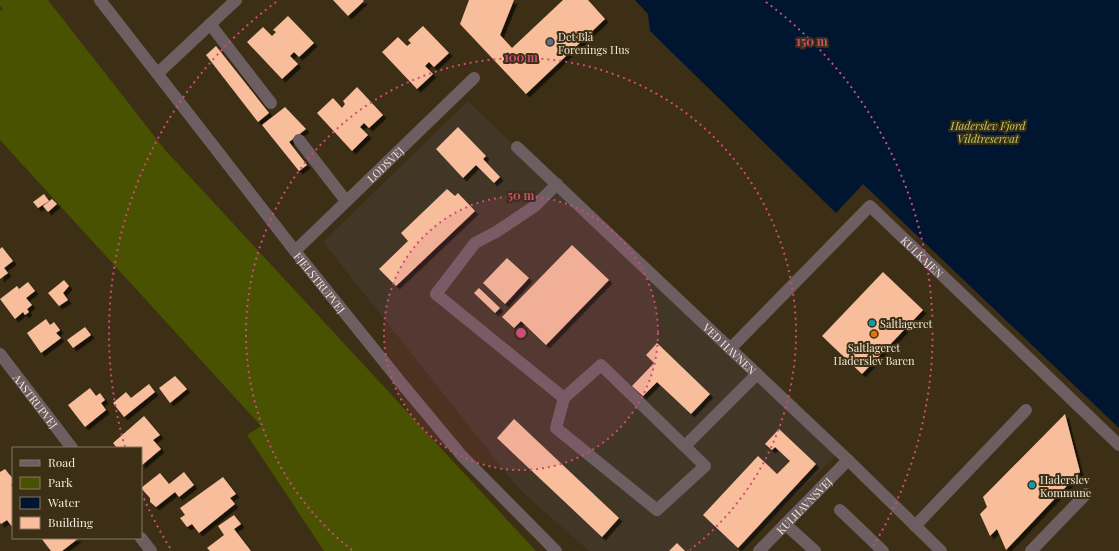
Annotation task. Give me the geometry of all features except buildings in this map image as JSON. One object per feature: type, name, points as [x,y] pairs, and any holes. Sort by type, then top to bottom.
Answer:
[{"type":"street","name":"FJELSTRUPVEJ","points":[[100,0],[158,72],[295,251],[402,384],[462,456],[556,551]]},
{"type":"street","points":[[158,72],[236,0]]},
{"type":"street","points":[[210,24],[271,103]]},
{"type":"street","name":"LODSVEJ","points":[[295,251],[474,78]]},
{"type":"street","points":[[299,140],[346,201]]},
{"type":"street","name":"VED HAVNEN","points":[[517,147],[848,460],[941,551]]},
{"type":"street","points":[[557,184],[535,206],[496,232],[475,243],[436,294],[564,398]]},
{"type":"street","name":"KULKAJEN","points":[[730,349],[870,206],[1119,445]]},
{"type":"street","name":"AASTRUPVEJ","points":[[0,354],[4,368],[71,447]]},
{"type":"street","points":[[601,365],[705,466],[657,510],[556,428],[564,398],[601,365]]},
{"type":"street","points":[[685,446],[756,374]]},
{"type":"street","points":[[915,526],[1026,410]]},
{"type":"street","name":"KULHAVNSVEJ","points":[[759,551],[848,460]]},
{"type":"street","points":[[1031,551],[1086,494]]},
{"type":"street","points":[[840,510],[883,551]]},
{"type":"street","points":[[785,524],[815,551]]},
{"type":"street","points":[[142,539],[151,551]]},
{"type":"shaded area","points":[[468,101],[836,455],[739,551],[589,551],[519,489],[323,242]]},
{"type":"green space","points":[[0,0],[48,0],[166,151],[536,551],[324,551],[247,435],[261,426],[0,140],[0,11],[3,9],[0,6]]},
{"type":"water","name":"Haderslev Fjord Vildtreservat","points":[[635,0],[1119,0],[1119,428],[863,184],[836,213],[650,31],[648,14]]},
{"type":"place","name":"Det Blå Forenings Hus","points":[[550,42]]},
{"type":"place","name":"Saltlageret","points":[[872,323]]},
{"type":"place","name":"Saltlageret Haderslev Baren","points":[[874,334]]},
{"type":"place","name":"Haderslev Kommune","points":[[1032,485]]}]
